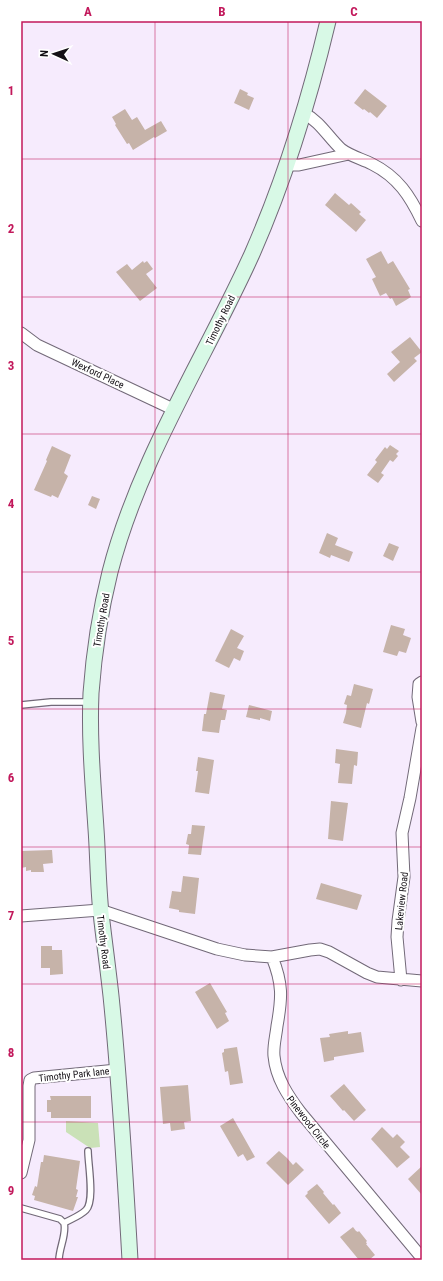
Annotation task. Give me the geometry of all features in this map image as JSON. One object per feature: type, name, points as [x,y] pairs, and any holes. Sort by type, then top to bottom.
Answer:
[{"type":"main road","name":"Timothy Road","points":[[130,1260],[117,1070],[109,979],[100,910],[91,737],[91,702],[96,646],[102,609],[123,527],[145,473],[251,254],[286,165],[303,113],[328,21]]},
{"type":"street","points":[[303,113],[315,120],[341,149],[387,173],[411,200],[422,221]]},
{"type":"street","points":[[286,165],[299,165],[348,154]]},
{"type":"street","name":"Wexford Place","points":[[22,335],[37,345],[175,410]]},
{"type":"street","points":[[422,682],[419,684],[418,691],[422,722]]},
{"type":"street","name":"Lakeview Road","points":[[401,980],[397,936],[404,877],[402,833],[410,798],[422,728]]},
{"type":"street","points":[[21,916],[100,910],[217,949],[245,955],[272,957],[320,949],[329,952],[377,977],[401,980],[422,980]]},
{"type":"street","name":"Pinewood Circle","points":[[272,957],[278,972],[281,989],[274,1049],[275,1066],[282,1085],[301,1113],[422,1258]]},
{"type":"street","name":"Timothy Park lane","points":[[21,1173],[29,1140],[30,1080],[34,1078],[117,1070]]},
{"type":"lane","points":[[21,705],[51,702],[91,702]]},
{"type":"lane","points":[[64,1223],[85,1211],[90,1204],[88,1151]]},
{"type":"lane","points":[[21,1208],[60,1219],[64,1223],[65,1228],[59,1260]]},
{"type":"green space","points":[[66,1121],[98,1123],[100,1147],[90,1148],[66,1132]]},
{"type":"building","points":[[240,89],[248,93],[247,95],[254,98],[249,110],[234,103]]},
{"type":"building","points":[[365,89],[387,106],[377,118],[370,112],[369,113],[364,109],[363,110],[354,103]]},
{"type":"building","points":[[125,109],[132,120],[137,117],[145,130],[161,121],[167,131],[133,150],[129,143],[127,144],[115,125],[116,124],[112,117]]},
{"type":"building","points":[[335,193],[349,205],[351,203],[361,212],[359,214],[366,220],[356,232],[325,205]]},
{"type":"building","points":[[381,251],[388,264],[393,261],[410,289],[408,290],[411,297],[396,306],[392,298],[390,299],[386,293],[380,296],[372,279],[376,277],[366,259]]},
{"type":"building","points":[[143,261],[144,263],[147,261],[153,269],[146,274],[157,288],[140,301],[116,272],[127,264],[132,270]]},
{"type":"building","points":[[410,337],[422,352],[414,358],[417,361],[394,382],[387,374],[400,362],[391,352]]},
{"type":"building","points":[[390,445],[399,451],[396,454],[398,456],[393,462],[390,460],[381,473],[384,475],[378,483],[367,475],[377,462],[375,460],[385,447],[387,449]]},
{"type":"building","points":[[52,446],[71,455],[64,473],[68,476],[58,498],[52,495],[51,497],[34,490]]},
{"type":"building","points":[[92,496],[100,499],[96,509],[88,505]]},
{"type":"building","points":[[327,533],[338,538],[335,545],[353,552],[349,562],[331,555],[330,558],[319,553]]},
{"type":"building","points":[[389,543],[399,547],[393,561],[383,556]]},
{"type":"building","points":[[391,625],[405,629],[403,635],[411,638],[406,653],[399,651],[397,656],[383,652]]},
{"type":"building","points":[[231,629],[244,636],[237,648],[244,651],[240,661],[234,658],[229,668],[215,661]]},
{"type":"building","points":[[354,684],[373,689],[369,704],[367,703],[361,728],[343,723],[347,705],[344,704],[347,695],[351,696]]},
{"type":"building","points":[[210,692],[225,695],[222,709],[227,710],[225,720],[221,720],[219,733],[202,731],[204,714],[206,714]]},
{"type":"building","points":[[249,705],[272,711],[270,721],[260,718],[260,720],[246,717]]},
{"type":"building","points":[[336,749],[358,752],[357,766],[354,765],[352,784],[338,783],[340,764],[335,763]]},
{"type":"building","points":[[198,757],[214,760],[209,794],[195,792]]},
{"type":"building","points":[[331,801],[348,803],[343,841],[328,839]]},
{"type":"building","points":[[192,825],[205,826],[201,855],[188,854],[189,845],[186,844],[188,834],[191,834]]},
{"type":"building","points":[[52,850],[53,863],[43,864],[44,872],[31,872],[31,870],[26,871],[26,867],[21,868],[21,851]]},
{"type":"building","points":[[183,876],[199,878],[195,914],[179,912],[179,910],[169,908],[172,891],[181,892]]},
{"type":"building","points":[[321,883],[362,895],[357,910],[316,899]]},
{"type":"building","points":[[41,946],[52,946],[52,950],[62,950],[63,974],[50,975],[50,968],[41,968]]},
{"type":"building","points":[[210,983],[227,1012],[225,1013],[229,1021],[217,1029],[195,992]]},
{"type":"building","points":[[348,1031],[348,1034],[361,1032],[364,1052],[334,1057],[334,1060],[324,1062],[320,1038],[330,1037],[329,1034]]},
{"type":"building","points":[[237,1047],[243,1083],[230,1085],[228,1071],[225,1072],[222,1053],[224,1052],[224,1049]]},
{"type":"building","points":[[344,1084],[366,1110],[354,1121],[330,1096]]},
{"type":"building","points":[[188,1085],[191,1121],[184,1122],[185,1129],[171,1131],[170,1123],[163,1124],[160,1087]]},
{"type":"building","points":[[50,1096],[91,1096],[91,1118],[51,1118],[51,1112],[47,1112],[47,1100],[51,1100]]},
{"type":"building","points":[[233,1118],[255,1157],[247,1161],[243,1154],[238,1157],[220,1126]]},
{"type":"building","points":[[382,1127],[393,1138],[397,1134],[405,1142],[400,1147],[410,1157],[397,1168],[371,1139]]},
{"type":"building","points":[[279,1151],[293,1165],[296,1162],[304,1170],[288,1185],[266,1163]]},
{"type":"building","points":[[44,1155],[80,1161],[76,1189],[78,1190],[76,1197],[78,1197],[73,1211],[34,1200],[35,1196],[32,1195],[35,1186],[37,1187],[41,1162],[43,1162]]},
{"type":"building","points":[[422,1166],[422,1195],[408,1179]]},
{"type":"building","points":[[317,1184],[341,1213],[329,1224],[305,1196],[308,1193],[307,1192]]},
{"type":"building","points":[[353,1227],[356,1231],[359,1231],[367,1241],[366,1244],[375,1255],[369,1260],[359,1260],[340,1237]]}]
